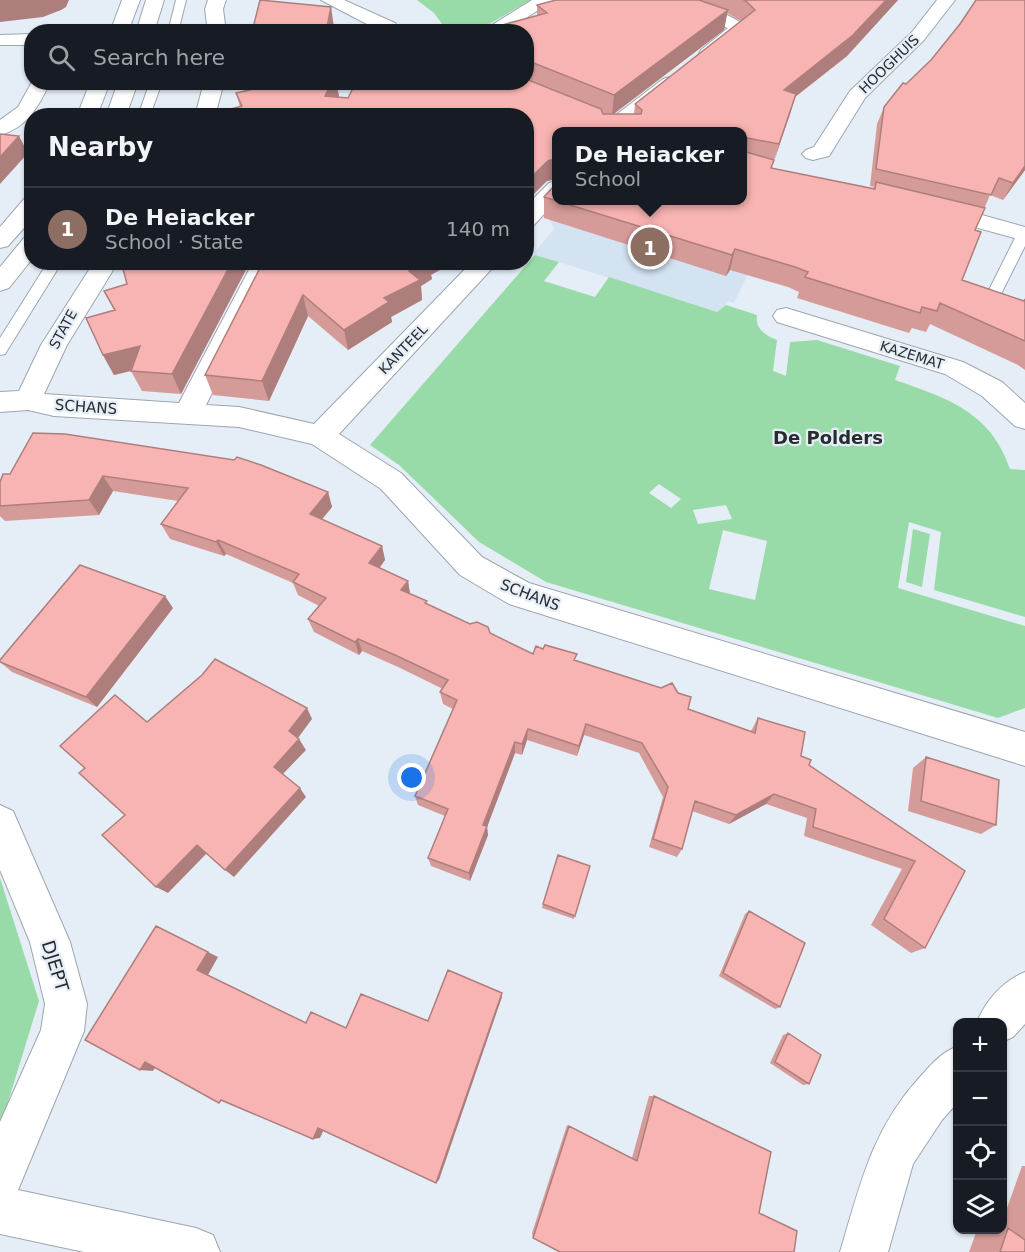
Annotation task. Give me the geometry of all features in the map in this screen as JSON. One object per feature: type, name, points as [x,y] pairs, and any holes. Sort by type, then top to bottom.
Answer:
[{"type":"street","points":[[122,24],[131,0]]},
{"type":"street","points":[[148,24],[155,0]]},
{"type":"street","points":[[215,24],[214,9],[217,0]]},
{"type":"street","points":[[330,0],[382,24]]},
{"type":"street","points":[[504,24],[545,0]]},
{"type":"street","name":"HOOGHUIS","points":[[832,98],[898,34],[926,0]]},
{"type":"street","name":"HOOGHUIS","points":[[810,155],[822,152],[857,95],[918,36],[946,0]]},
{"type":"street","points":[[621,127],[690,68],[739,30],[735,24],[669,1]]},
{"type":"street","points":[[0,40],[24,39]]},
{"type":"street","points":[[28,108],[37,90]]},
{"type":"street","points":[[90,108],[97,90]]},
{"type":"street","points":[[119,108],[125,90]]},
{"type":"street","points":[[209,108],[213,90]]},
{"type":"street","points":[[346,106],[350,90]]},
{"type":"street","points":[[0,129],[24,112]]},
{"type":"street","points":[[594,118],[612,127]]},
{"type":"street","points":[[534,212],[552,193]]},
{"type":"street","points":[[917,204],[1025,233]]},
{"type":"street","points":[[0,241],[24,213]]},
{"type":"street","points":[[0,283],[24,253]]},
{"type":"street","name":"STATE","points":[[28,400],[54,345],[101,270]]},
{"type":"street","points":[[188,413],[261,270]]},
{"type":"street","name":"KANTEEL","points":[[320,436],[478,270]]},
{"type":"street","name":"KAZEMAT","points":[[786,316],[954,368],[992,390],[1025,419]]},
{"type":"street","name":"SCHANS","points":[[0,402],[28,400],[54,406],[239,417],[320,436],[391,481],[471,566],[520,594],[1025,749]]},
{"type":"street","name":"DJEPT","points":[[0,824],[50,942],[66,1004],[62,1031],[0,1176]]},
{"type":"street","points":[[1002,1018],[1025,993]]},
{"type":"street","points":[[864,1252],[893,1154],[926,1104],[954,1072]]},
{"type":"street","points":[[0,1210],[196,1252]]},
{"type":"lane","points":[[175,24],[181,0]]},
{"type":"lane","points":[[147,108],[153,90]]},
{"type":"lane","points":[[990,302],[1025,233]]},
{"type":"lane","points":[[0,350],[50,270]]},
{"type":"shaded area","points":[[549,219],[770,229],[734,303],[729,301],[718,312],[534,254],[554,229]]},
{"type":"green space","points":[[417,0],[531,0],[489,24],[442,24],[434,13]]},
{"type":"green space","points":[[535,255],[559,262],[544,281],[595,297],[609,277],[717,312],[726,305],[757,315],[759,328],[777,340],[773,371],[786,376],[790,342],[817,340],[900,366],[895,380],[932,393],[965,410],[991,434],[1002,450],[1010,469],[1025,470],[1025,617],[934,590],[941,532],[909,522],[898,588],[1025,626],[1025,708],[998,718],[546,582],[479,542],[399,465],[370,445],[522,270],[534,270]],"holes":[[[659,484],[681,499],[671,508],[649,493]],[[726,505],[732,519],[698,524],[693,510]],[[723,530],[767,541],[755,600],[709,589]]]},
{"type":"green space","points":[[913,529],[930,534],[922,587],[906,582]]},
{"type":"green space","points":[[0,878],[39,1001],[0,1128]]},
{"type":"building","points":[[260,0],[331,7],[328,24],[254,24]]},
{"type":"building","points":[[556,0],[699,0],[728,10],[614,95],[534,63],[534,24],[506,24],[547,13],[537,5]]},
{"type":"building","points":[[744,0],[886,0],[853,35],[784,90],[796,94],[779,144],[747,138],[747,127],[552,127],[552,160],[534,174],[534,108],[235,108],[242,106],[236,93],[249,90],[328,90],[325,96],[348,98],[352,90],[534,90],[534,82],[601,109],[603,114],[641,114],[642,110],[635,104],[755,10]]},
{"type":"building","points":[[976,0],[1025,0],[1025,166],[1013,183],[999,178],[991,195],[876,169],[884,107],[903,83],[906,84],[931,60]]},
{"type":"building","points":[[0,134],[19,136],[0,157]]},
{"type":"building","points":[[747,152],[774,160],[771,168],[875,189],[876,182],[985,208],[975,230],[981,232],[962,280],[1024,301],[1025,299],[1025,341],[940,303],[937,311],[922,307],[920,313],[805,277],[808,272],[795,267],[735,249],[732,255],[570,205],[747,205]]},
{"type":"building","points":[[552,188],[552,199],[544,197]]},
{"type":"building","points":[[123,270],[228,270],[172,374],[131,371],[140,346],[103,355],[86,318],[115,310],[104,291],[127,284]]},
{"type":"building","points":[[259,270],[411,270],[409,271],[420,280],[384,298],[389,302],[344,330],[303,295],[262,381],[205,375]]},
{"type":"building","points":[[33,433],[65,434],[234,460],[237,457],[261,465],[328,492],[310,514],[382,546],[369,563],[408,581],[401,590],[427,601],[425,603],[470,624],[477,622],[488,627],[490,633],[533,654],[536,646],[543,649],[545,645],[577,654],[574,660],[661,688],[672,683],[678,693],[691,697],[688,709],[755,733],[758,718],[805,732],[801,756],[811,760],[809,765],[965,871],[925,948],[884,919],[915,861],[813,827],[816,809],[774,794],[736,815],[695,801],[682,849],[653,839],[668,787],[642,743],[586,724],[579,746],[528,729],[522,744],[515,742],[483,825],[487,826],[469,873],[428,858],[448,809],[415,796],[457,700],[440,692],[448,680],[358,639],[355,642],[308,619],[326,598],[293,582],[299,574],[218,540],[216,542],[161,524],[188,488],[103,476],[89,500],[0,506],[0,482],[3,474],[10,474]]},
{"type":"building","points":[[80,565],[165,596],[86,697],[0,662]]},
{"type":"building","points":[[215,659],[307,708],[289,731],[299,739],[274,767],[300,788],[225,870],[197,845],[156,887],[102,835],[125,815],[79,773],[85,768],[60,746],[115,695],[147,722],[202,675]]},
{"type":"building","points":[[926,757],[999,780],[996,825],[921,801]]},
{"type":"building","points":[[558,855],[590,866],[575,916],[543,904]]},
{"type":"building","points":[[749,911],[805,943],[780,1007],[723,973]]},
{"type":"building","points":[[156,926],[208,952],[197,970],[306,1023],[311,1012],[346,1028],[361,994],[428,1021],[448,970],[502,993],[436,1183],[318,1128],[313,1139],[221,1100],[219,1103],[145,1062],[140,1070],[85,1040]]},
{"type":"building","points":[[788,1033],[821,1055],[809,1084],[775,1062]]},
{"type":"building","points":[[654,1096],[771,1152],[759,1213],[797,1231],[794,1252],[560,1252],[533,1238],[569,1126],[637,1161]]},
{"type":"building","points":[[1008,1228],[1025,1240],[1025,1252],[1000,1252]]},
{"type":"place","name":"De Heiacker","points":[[650,247]]},
{"type":"district","name":"De Polders","points":[[828,438]]}]
